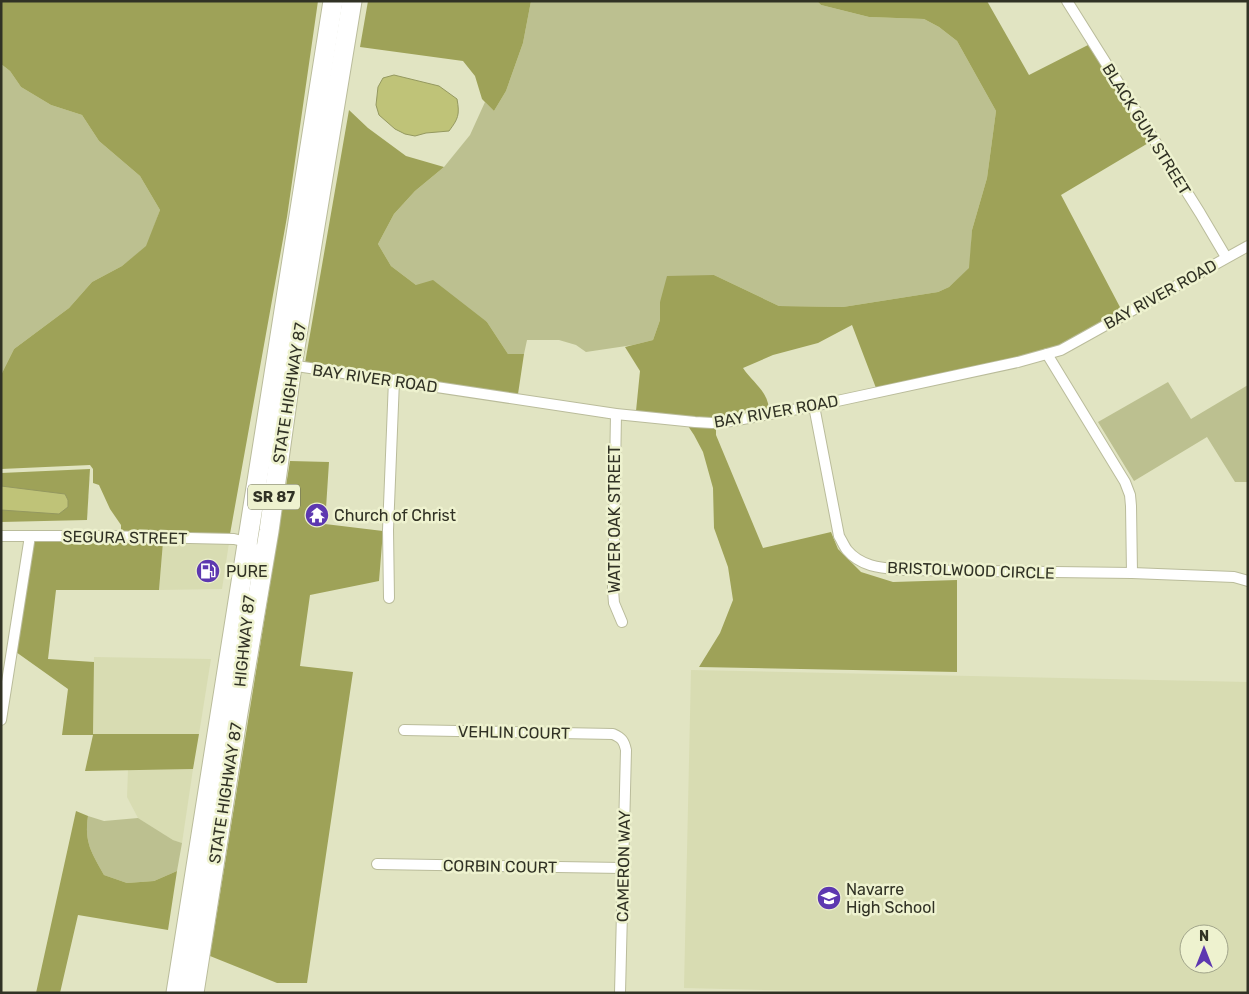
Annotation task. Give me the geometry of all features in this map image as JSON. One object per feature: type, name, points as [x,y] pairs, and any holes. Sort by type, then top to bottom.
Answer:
[{"type":"highway","name":"SR 87","points":[[176,993],[248,542],[284,363],[334,1]]},
{"type":"highway","name":"STATE HIGHWAY 87","points":[[194,993],[269,530],[284,363],[352,1]]},
{"type":"street","name":"BLACK GUM STREET","points":[[1067,1],[1226,257]]},
{"type":"street","name":"BAY RIVER ROAD","points":[[284,363],[616,414],[712,423],[732,421],[814,406],[1018,362],[1061,350],[1248,246]]},
{"type":"street","points":[[1046,354],[1125,482],[1130,495],[1131,506],[1132,574]]},
{"type":"street","points":[[389,598],[388,530],[394,380]]},
{"type":"street","name":"BRISTOLWOOD CIRCLE","points":[[814,406],[839,536],[846,549],[862,562],[873,567],[905,570],[1234,577],[1248,581]]},
{"type":"street","name":"WATER OAK STREET","points":[[616,414],[613,590],[614,603],[622,622]]},
{"type":"street","name":"SEGURA STREET","points":[[1,536],[234,539],[248,542]]},
{"type":"street","points":[[2,713],[30,536]]},
{"type":"street","name":"HIGHWAY 87","points":[[238,713],[239,663],[255,555],[252,543],[248,542]]},
{"type":"street","name":"VEHLIN COURT","points":[[404,730],[613,734],[622,739]]},
{"type":"street","name":"CAMERON WAY","points":[[620,993],[626,750],[622,739]]},
{"type":"street","name":"CORBIN COURT","points":[[378,864],[623,868]]},
{"type":"shaded area","points":[[1,1],[318,1],[287,217],[230,534],[121,531],[121,525],[110,509],[99,485],[93,483],[93,469],[90,465],[1,469],[1,375],[14,349],[69,308],[92,282],[122,266],[146,246],[160,210],[140,176],[99,141],[82,115],[51,105],[21,87],[10,71],[1,64]]},
{"type":"shaded area","points":[[368,1],[531,1],[523,43],[506,91],[494,111],[482,99],[475,76],[463,61],[360,47]]},
{"type":"shaded area","points":[[531,1],[817,1],[821,5],[869,17],[924,19],[939,27],[957,41],[996,111],[987,178],[972,230],[970,268],[949,287],[938,292],[843,307],[779,306],[714,275],[660,302],[660,320],[653,340],[586,352],[576,345],[559,340],[527,340],[524,354],[508,354],[487,322],[416,285],[391,266],[378,244],[394,214],[415,191],[444,167],[470,135],[485,102],[494,111],[506,91],[523,43]]},
{"type":"shaded area","points":[[817,1],[987,1],[1029,75],[1088,45],[1150,142],[1061,195],[1121,309],[1058,346],[1017,358],[876,388],[852,325],[818,343],[773,355],[743,368],[763,392],[769,409],[712,419],[636,411],[640,371],[625,347],[653,340],[660,320],[660,302],[667,276],[714,275],[779,306],[843,307],[938,292],[949,287],[969,268],[972,230],[987,178],[996,111],[957,41],[939,27],[924,19],[869,17],[821,5]]},
{"type":"shaded area","points":[[1,64],[10,71],[21,87],[51,105],[82,115],[99,141],[140,176],[160,210],[147,246],[122,266],[92,282],[69,308],[14,349],[1,375]]},
{"type":"shaded area","points":[[394,75],[439,86],[457,99],[457,116],[449,131],[415,136],[405,134],[395,129],[379,115],[376,105],[378,87],[383,78]]},
{"type":"shaded area","points":[[349,110],[368,128],[406,156],[444,167],[415,191],[394,214],[378,244],[391,266],[416,285],[433,280],[487,322],[508,354],[524,354],[518,394],[305,363]]},
{"type":"shaded area","points":[[1168,382],[1191,419],[1248,385],[1248,482],[1235,482],[1207,437],[1134,481],[1098,422]]},
{"type":"shaded area","points":[[688,426],[712,428],[728,426],[716,429],[716,435],[763,548],[831,532],[838,549],[861,572],[893,582],[957,580],[957,672],[699,667],[720,633],[733,600],[728,567],[714,528],[713,488],[703,452]]},
{"type":"shaded area","points":[[290,461],[329,462],[325,524],[383,531],[379,581],[310,595],[300,666],[353,672],[307,983],[277,983],[210,956]]},
{"type":"shaded area","points":[[90,469],[87,520],[1,522],[1,473]]},
{"type":"shaded area","points":[[1,486],[65,494],[68,500],[68,507],[59,514],[1,510]]},
{"type":"shaded area","points":[[34,541],[163,542],[159,590],[56,590],[48,659],[94,662],[93,734],[199,734],[193,769],[85,771],[93,735],[62,735],[68,689],[16,652]]},
{"type":"shaded area","points":[[163,542],[229,543],[222,589],[159,590]]},
{"type":"shaded area","points":[[94,657],[211,659],[199,734],[93,734]]},
{"type":"shaded area","points":[[691,670],[1248,682],[1248,993],[881,993],[684,988]]},
{"type":"shaded area","points":[[193,769],[182,843],[173,840],[138,818],[127,797],[128,770]]},
{"type":"shaded area","points":[[76,811],[88,816],[88,841],[104,875],[127,883],[154,881],[177,871],[168,930],[78,915],[60,993],[36,993]]},
{"type":"shaded area","points":[[88,816],[104,821],[138,818],[173,840],[182,843],[177,871],[154,881],[127,883],[104,875],[88,841]]},
{"type":"place","name":"Church of Christ","points":[[317,515]]},
{"type":"place","name":"PURE","points":[[208,571]]},
{"type":"place","name":"Navarre High School","points":[[829,898]]}]
